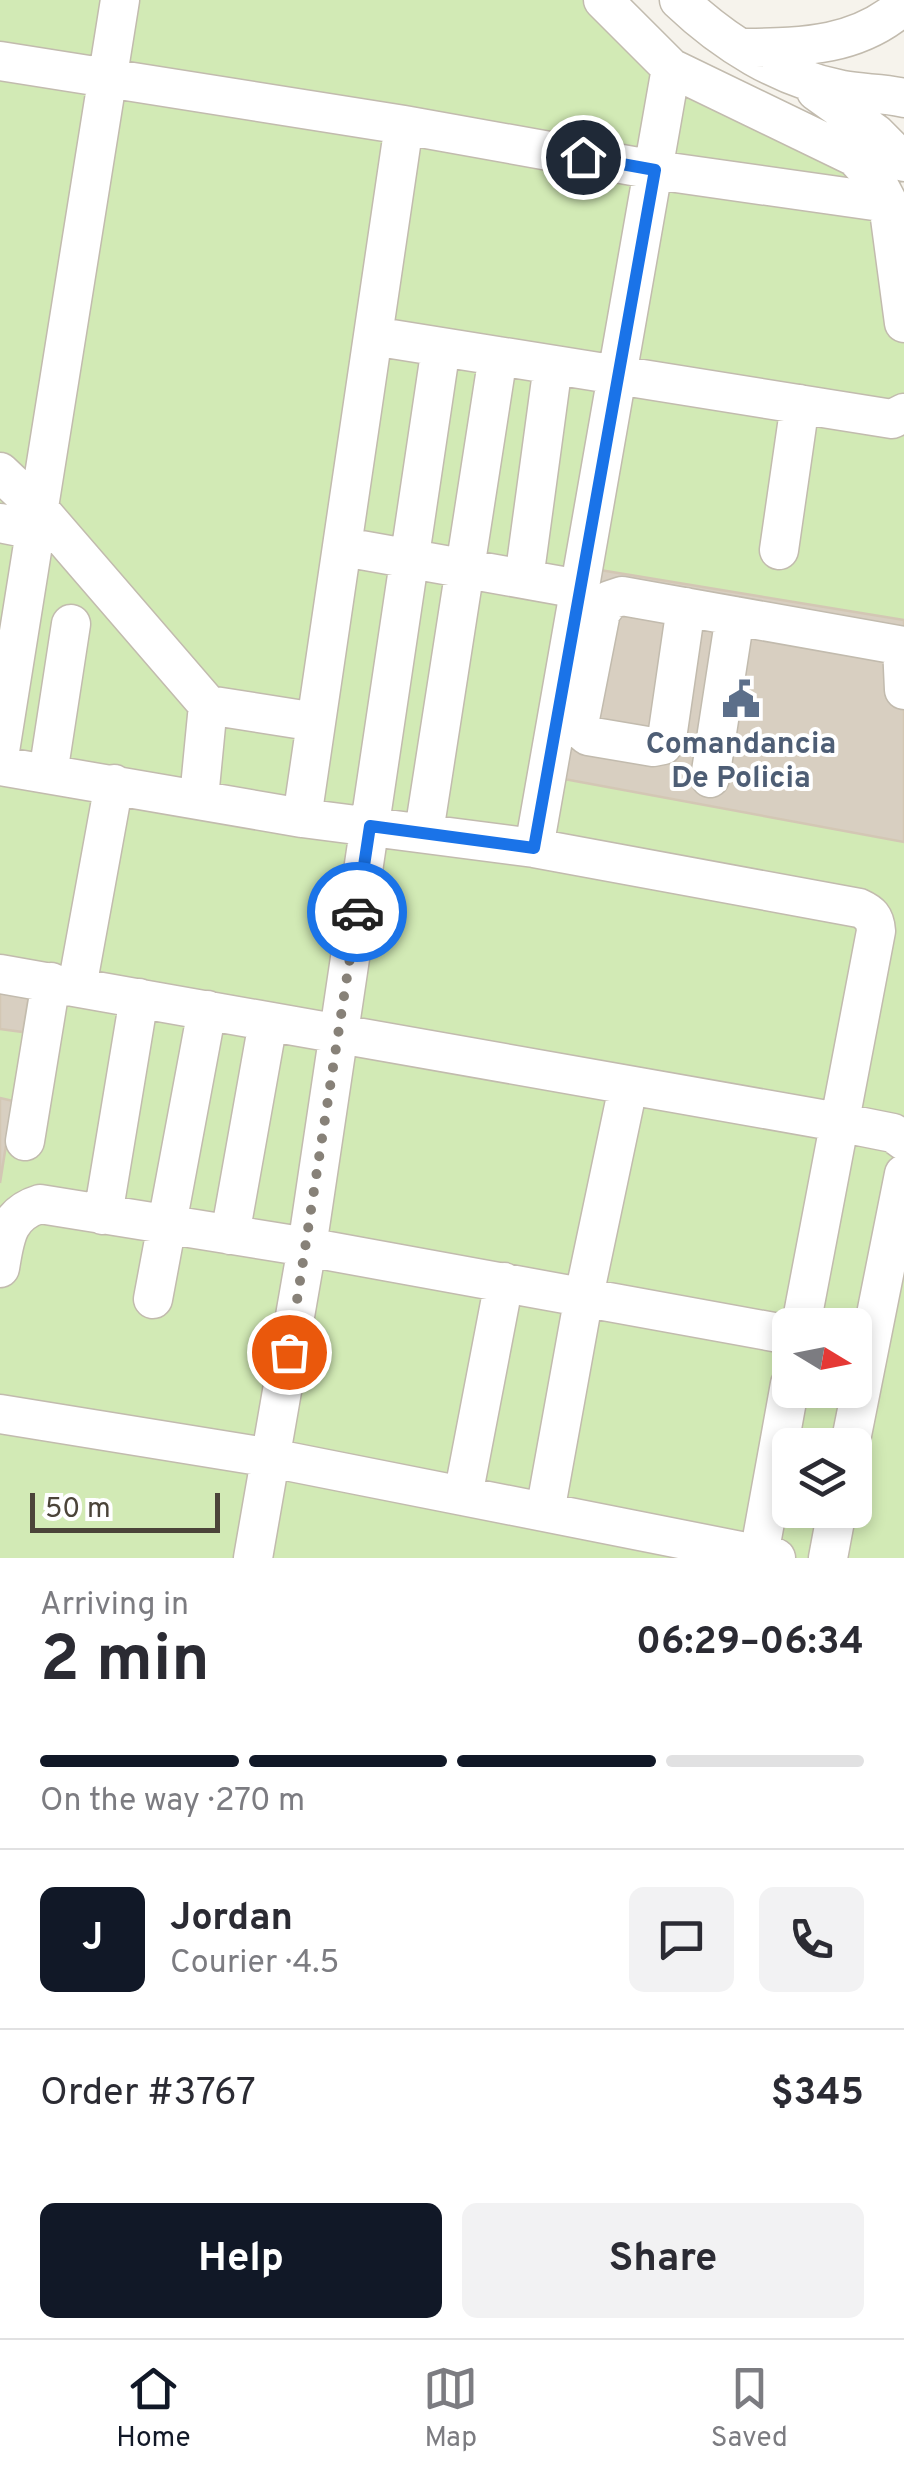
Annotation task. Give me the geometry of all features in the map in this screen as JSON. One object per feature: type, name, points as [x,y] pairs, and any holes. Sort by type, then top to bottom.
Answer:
[{"type":"street","points":[[0,747],[24,520],[120,0]]},
{"type":"street","points":[[603,0],[671,68],[855,157],[876,180],[888,202],[904,323]]},
{"type":"street","points":[[679,0],[739,48],[798,78],[876,134],[904,162]]},
{"type":"street","points":[[739,48],[814,47],[860,34],[904,5]]},
{"type":"street","points":[[0,61],[404,125],[655,170],[888,202]]},
{"type":"street","points":[[534,848],[671,68]]},
{"type":"street","points":[[798,78],[839,90],[902,96]]},
{"type":"street","points":[[302,818],[404,125]]},
{"type":"street","points":[[373,336],[892,419],[904,414]]},
{"type":"street","points":[[253,1558],[307,1247],[441,347]]},
{"type":"street","points":[[424,832],[498,356]]},
{"type":"street","points":[[524,579],[553,365]]},
{"type":"street","points":[[780,550],[800,404]]},
{"type":"street","points":[[0,472],[24,520],[208,705],[316,722]]},
{"type":"street","points":[[344,547],[580,589]]},
{"type":"street","points":[[686,608],[903,646],[904,690]]},
{"type":"street","points":[[710,778],[734,616]]},
{"type":"street","points":[[48,774],[71,624]]},
{"type":"street","points":[[199,798],[208,705]]},
{"type":"street","points":[[0,766],[302,818],[534,848],[870,913],[876,930],[804,1308]]},
{"type":"street","points":[[26,1141],[114,784]]},
{"type":"street","points":[[0,974],[838,1122],[893,1133],[904,1141]]},
{"type":"street","points":[[103,1215],[139,998]]},
{"type":"street","points":[[153,1298],[207,1010]]},
{"type":"street","points":[[230,1235],[268,1022]]},
{"type":"street","points":[[545,1512],[584,1296],[628,1087]]},
{"type":"street","points":[[872,1308],[904,1174]]},
{"type":"street","points":[[0,1268],[6,1232],[16,1216],[40,1204],[307,1247],[772,1332]]},
{"type":"street","points":[[463,1496],[504,1282]]},
{"type":"street","points":[[0,1414],[271,1458],[768,1556],[787,1408]]},
{"type":"street","points":[[828,1558],[834,1528]]},
{"type":"green space","points":[[0,0],[613,0],[670,54],[904,211],[904,620],[600,570],[565,779],[904,842],[904,1558],[0,1558]]},
{"type":"building","name":"Comandancia De Policia","points":[[600,570],[904,620],[904,842],[564,779]]},
{"type":"building","points":[[0,991],[29,995],[23,1032],[0,1029]]},
{"type":"building","points":[[0,1098],[13,1101],[0,1183]]},
{"type":"way so far","points":[[289,1352],[357,912]]},
{"type":"place","name":"Comandancia De Policia","points":[[741,699]]},
{"type":"route","points":[[357,912],[370,826],[534,848],[655,170],[583,157]]}]
